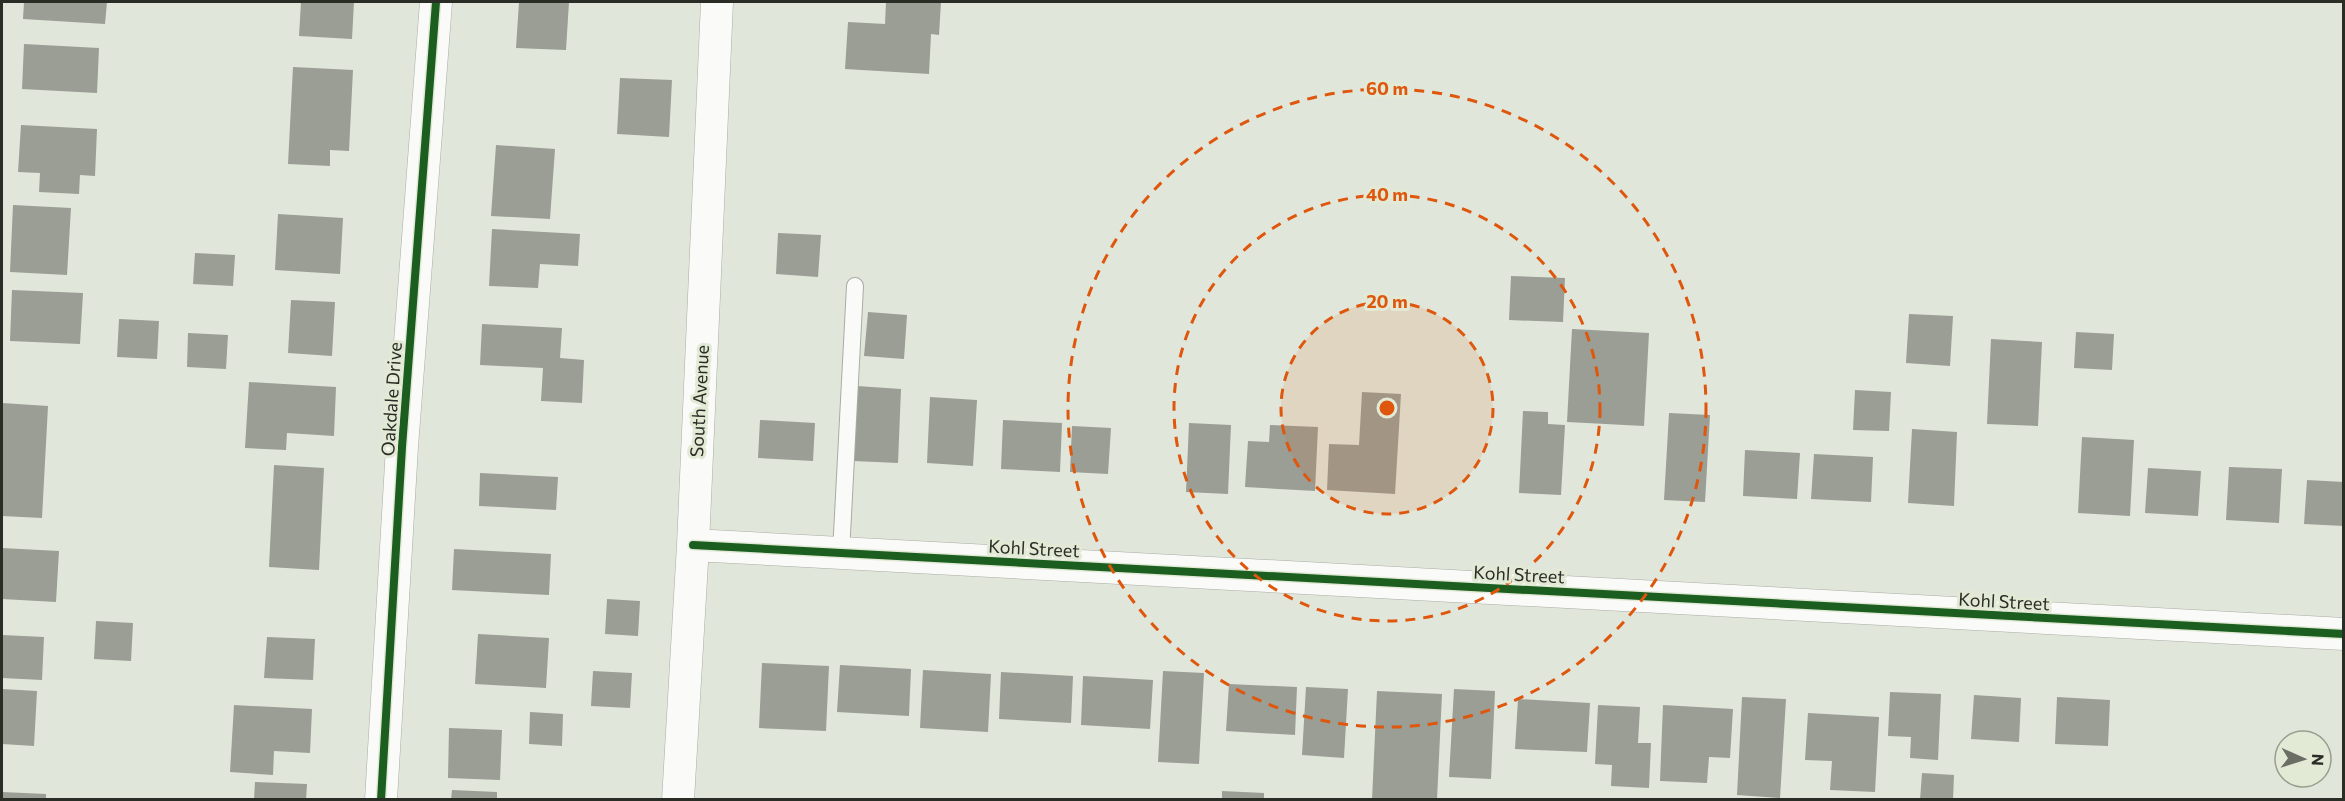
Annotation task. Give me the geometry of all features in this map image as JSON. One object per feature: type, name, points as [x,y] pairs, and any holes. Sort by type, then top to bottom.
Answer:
[{"type":"street","name":"Oakdale Drive","points":[[381,800],[402,447],[436,2]]},
{"type":"street","name":"South Avenue","points":[[678,800],[693,545],[717,2]]},
{"type":"street","name":"Kohl Street","points":[[693,545],[2343,634]]},
{"type":"lane","points":[[841,553],[855,286]]},
{"type":"building","points":[[24,2],[107,2],[105,24],[23,19]]},
{"type":"building","points":[[301,2],[354,2],[352,39],[299,36]]},
{"type":"building","points":[[519,2],[569,2],[566,50],[516,48]]},
{"type":"building","points":[[886,2],[941,2],[939,35],[931,34],[929,74],[845,69],[848,22],[885,24]]},
{"type":"building","points":[[24,44],[99,48],[97,93],[22,89]]},
{"type":"building","points":[[293,67],[353,70],[349,151],[330,150],[330,166],[288,164]]},
{"type":"building","points":[[620,78],[672,80],[669,137],[617,134]]},
{"type":"building","points":[[21,125],[97,129],[95,176],[80,175],[79,194],[39,192],[40,173],[18,172]]},
{"type":"building","points":[[496,145],[555,149],[550,219],[491,216]]},
{"type":"building","points":[[13,205],[71,208],[67,275],[10,272]]},
{"type":"building","points":[[278,214],[343,218],[340,274],[275,270]]},
{"type":"building","points":[[492,229],[580,234],[578,266],[540,264],[538,288],[489,286]]},
{"type":"building","points":[[778,233],[821,235],[818,277],[776,274]]},
{"type":"building","points":[[195,253],[235,255],[233,286],[193,284]]},
{"type":"building","points":[[1511,276],[1565,278],[1563,322],[1509,320]]},
{"type":"building","points":[[12,290],[83,293],[80,344],[10,341]]},
{"type":"building","points":[[291,300],[335,302],[332,356],[288,353]]},
{"type":"building","points":[[868,312],[907,315],[904,359],[864,356]]},
{"type":"building","points":[[1909,314],[1953,316],[1950,366],[1906,363]]},
{"type":"building","points":[[119,319],[159,321],[157,359],[117,357]]},
{"type":"building","points":[[482,324],[562,328],[560,358],[584,360],[582,403],[541,401],[543,368],[480,365]]},
{"type":"building","points":[[1572,329],[1649,333],[1644,426],[1567,422]]},
{"type":"building","points":[[2076,332],[2114,334],[2112,370],[2074,368]]},
{"type":"building","points":[[188,333],[228,335],[226,369],[187,367]]},
{"type":"building","points":[[1991,339],[2042,342],[2038,426],[1987,424]]},
{"type":"building","points":[[249,382],[336,387],[334,436],[287,433],[286,450],[245,448]]},
{"type":"building","points":[[857,386],[901,389],[898,463],[853,461]]},
{"type":"building","points":[[1855,390],[1891,392],[1889,431],[1853,430]]},
{"type":"building","points":[[1362,392],[1401,394],[1395,494],[1327,490],[1329,444],[1359,445]]},
{"type":"building","points":[[930,397],[977,400],[973,466],[927,463]]},
{"type":"building","points":[[2,403],[48,406],[42,518],[2,516]]},
{"type":"building","points":[[1523,411],[1548,412],[1548,424],[1565,425],[1561,495],[1519,493]]},
{"type":"building","points":[[1669,413],[1710,415],[1705,502],[1664,500]]},
{"type":"building","points":[[760,420],[815,423],[813,461],[758,458]]},
{"type":"building","points":[[1003,420],[1062,423],[1060,472],[1001,469]]},
{"type":"building","points":[[1189,423],[1231,425],[1228,494],[1186,492]]},
{"type":"building","points":[[1270,425],[1318,427],[1315,491],[1245,487],[1248,441],[1269,442]]},
{"type":"building","points":[[1072,426],[1111,428],[1108,474],[1070,472]]},
{"type":"building","points":[[1912,429],[1957,432],[1954,506],[1908,503]]},
{"type":"building","points":[[2082,437],[2134,440],[2130,516],[2078,513]]},
{"type":"building","points":[[1745,450],[1800,453],[1797,499],[1743,496]]},
{"type":"building","points":[[1814,454],[1873,457],[1871,502],[1811,499]]},
{"type":"building","points":[[274,465],[324,468],[319,570],[269,567]]},
{"type":"building","points":[[2229,467],[2282,469],[2279,523],[2226,520]]},
{"type":"building","points":[[2148,468],[2201,471],[2198,516],[2145,513]]},
{"type":"building","points":[[480,473],[558,477],[556,510],[479,506]]},
{"type":"building","points":[[2307,480],[2344,482],[2344,526],[2304,524]]},
{"type":"building","points":[[2,548],[59,551],[56,602],[2,599]]},
{"type":"building","points":[[454,549],[551,554],[549,595],[452,590]]},
{"type":"building","points":[[607,599],[640,601],[638,636],[605,634]]},
{"type":"building","points":[[96,621],[133,623],[131,661],[94,659]]},
{"type":"building","points":[[478,634],[549,638],[546,688],[475,684]]},
{"type":"building","points":[[2,635],[44,637],[42,680],[2,678]]},
{"type":"building","points":[[267,637],[315,639],[313,680],[264,678]]},
{"type":"building","points":[[762,663],[829,666],[826,731],[759,728]]},
{"type":"building","points":[[840,665],[911,669],[909,716],[837,712]]},
{"type":"building","points":[[923,670],[991,674],[988,732],[920,728]]},
{"type":"building","points":[[593,671],[632,673],[630,708],[591,706]]},
{"type":"building","points":[[1163,671],[1204,673],[1199,764],[1158,762]]},
{"type":"building","points":[[1001,672],[1073,676],[1071,723],[999,719]]},
{"type":"building","points":[[1083,676],[1153,680],[1150,729],[1081,725]]},
{"type":"building","points":[[1229,684],[1297,687],[1295,735],[1226,731]]},
{"type":"building","points":[[1306,687],[1348,689],[1344,758],[1302,755]]},
{"type":"building","points":[[2,689],[37,691],[34,746],[2,744]]},
{"type":"building","points":[[1454,689],[1495,691],[1491,779],[1449,777]]},
{"type":"building","points":[[1377,691],[1442,694],[1437,800],[1372,800]]},
{"type":"building","points":[[1890,692],[1941,694],[1938,760],[1910,758],[1911,737],[1888,736]]},
{"type":"building","points":[[1974,695],[2021,698],[2019,742],[1971,739]]},
{"type":"building","points":[[1742,697],[1786,699],[1780,798],[1737,795]]},
{"type":"building","points":[[2057,697],[2110,700],[2108,746],[2055,744]]},
{"type":"building","points":[[1518,699],[1590,703],[1587,752],[1515,749]]},
{"type":"building","points":[[234,705],[312,709],[310,753],[274,751],[273,775],[230,772]]},
{"type":"building","points":[[1598,705],[1640,707],[1638,743],[1651,743],[1649,788],[1611,786],[1612,765],[1595,764]]},
{"type":"building","points":[[1663,705],[1733,709],[1730,758],[1709,757],[1707,783],[1660,781]]},
{"type":"building","points":[[530,712],[563,714],[562,746],[529,744]]},
{"type":"building","points":[[1808,713],[1879,717],[1875,792],[1830,790],[1832,761],[1805,760]]},
{"type":"building","points":[[449,728],[502,730],[500,780],[448,778]]},
{"type":"building","points":[[1922,773],[1954,775],[1953,800],[1920,800]]},
{"type":"building","points":[[255,782],[307,784],[306,800],[254,800]]},
{"type":"building","points":[[452,790],[497,792],[497,800],[451,800]]},
{"type":"building","points":[[1222,791],[1264,793],[1264,800],[1222,800]]},
{"type":"building","points":[[2,792],[46,794],[46,800],[2,800]]},
{"type":"cycle path","points":[[381,800],[402,447],[436,2]]},
{"type":"cycle path","points":[[693,545],[2344,634]]}]
